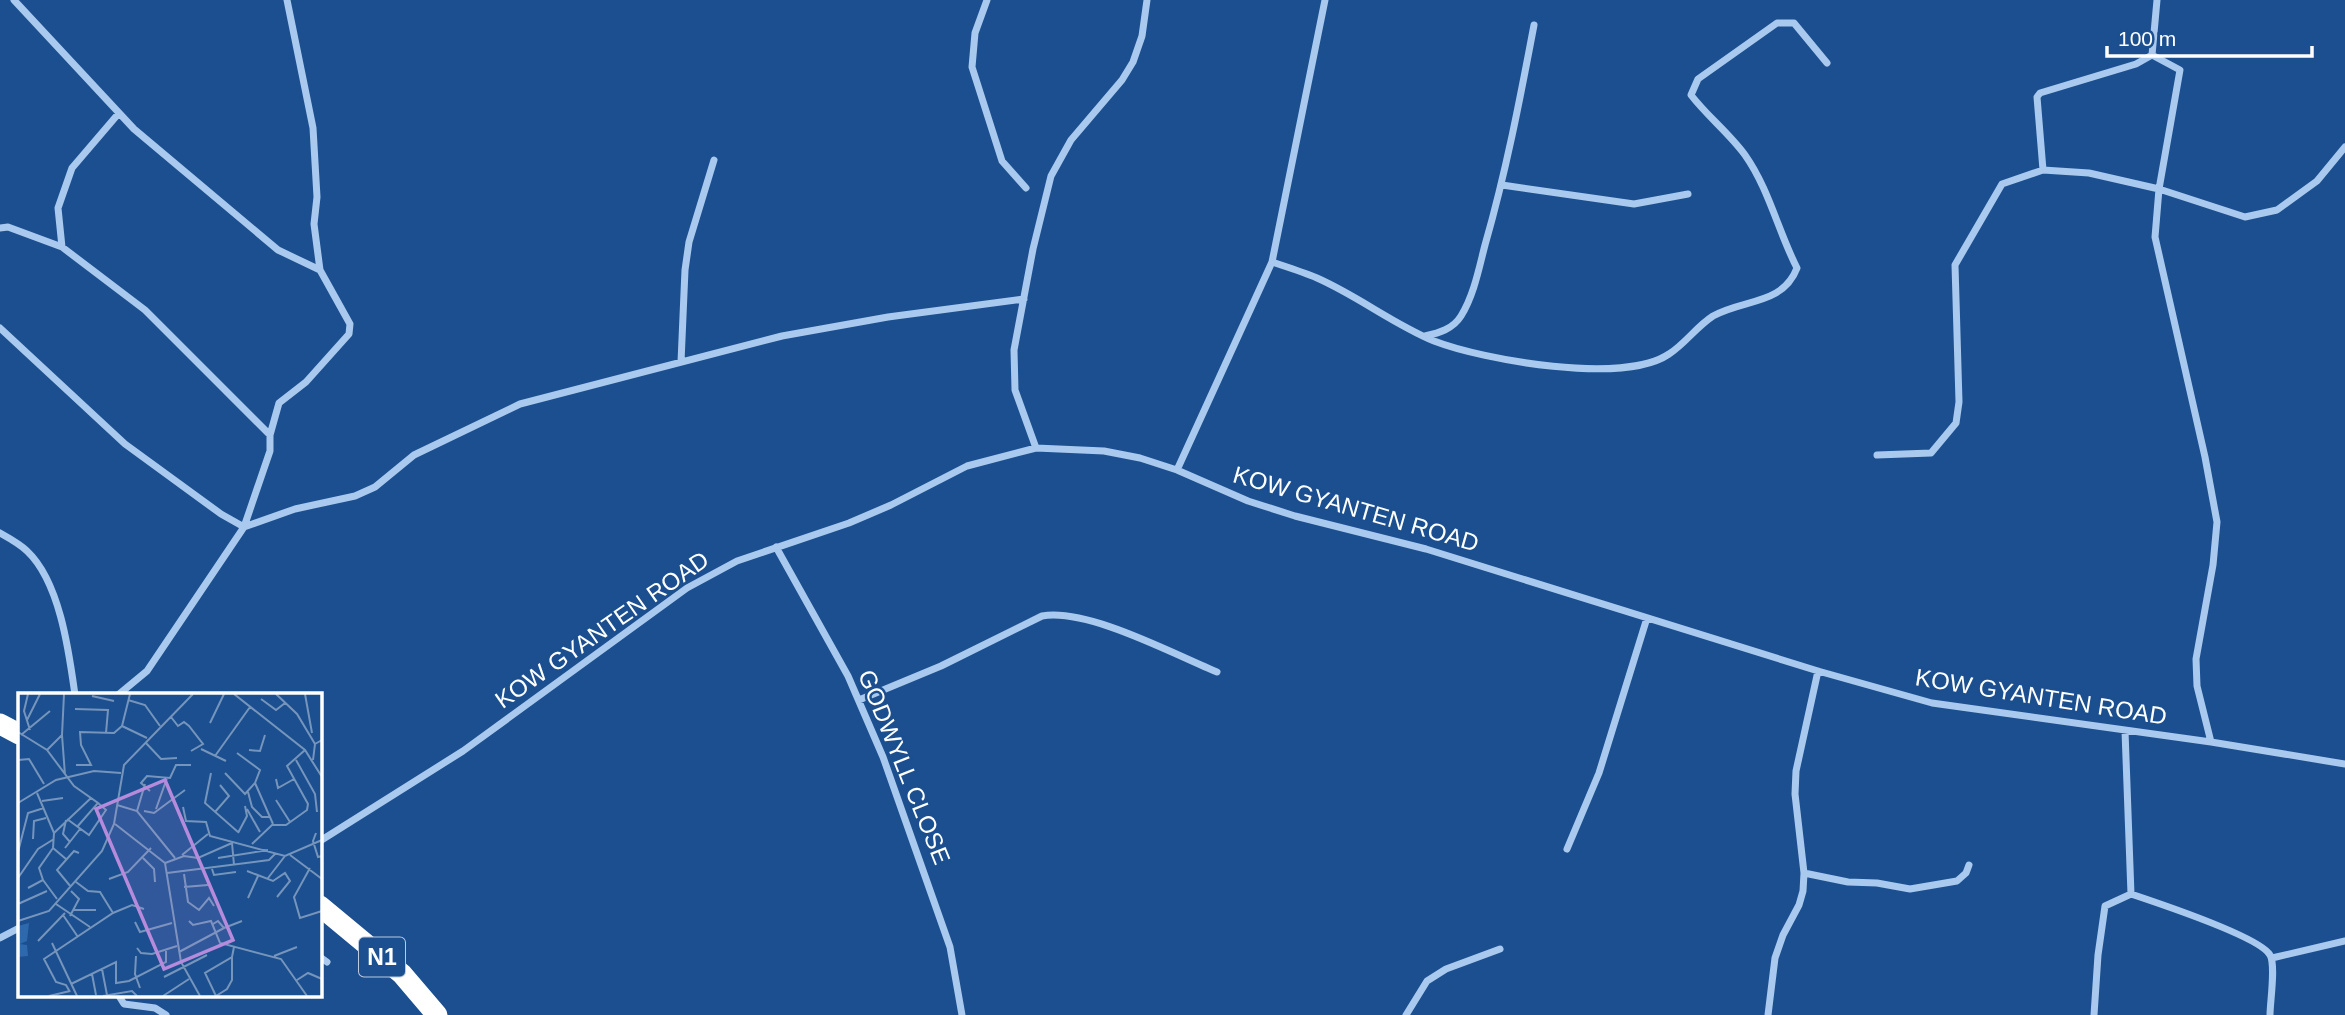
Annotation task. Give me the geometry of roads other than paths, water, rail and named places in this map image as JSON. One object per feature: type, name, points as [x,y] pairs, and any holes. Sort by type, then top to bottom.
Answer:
[{"type":"highway","points":[[0,724],[18,733]]},
{"type":"highway","name":"N1","points":[[322,908],[402,974],[436,1015]]},
{"type":"street","points":[[14,0],[134,129],[278,250],[320,270]]},
{"type":"street","points":[[120,693],[147,671],[244,527],[270,451],[270,435],[279,403],[306,382],[349,334],[350,324],[320,270],[314,224],[317,197],[313,128],[286,0]]},
{"type":"street","points":[[987,0],[975,33],[972,67],[1002,161],[1026,188]]},
{"type":"street","points":[[1036,448],[1015,390],[1014,350],[1051,176],[1071,140],[1122,80],[1133,62],[1142,36],[1147,0]]},
{"type":"street","points":[[1177,470],[1272,262],[1325,0]]},
{"type":"street","points":[[2152,55],[2157,0]]},
{"type":"street","points":[[1272,262],[1317,278],[1424,337],[1474,352],[1557,367],[1615,369],[1640,366],[1668,355],[1714,316],[1782,291],[1797,268],[1783,241],[1764,188],[1745,154],[1690,95],[1698,79],[1777,23],[1794,23],[1827,64]]},
{"type":"street","points":[[1424,337],[1438,334],[1453,326],[1462,315],[1475,281],[1502,185],[1534,24]]},
{"type":"street","points":[[2043,170],[2036,102],[2040,93],[2136,64],[2152,55]]},
{"type":"street","points":[[2152,55],[2180,70],[2159,189],[2155,237],[2217,522],[2213,565],[2196,659],[2197,685],[2211,742]]},
{"type":"street","points":[[62,247],[58,208],[72,168],[119,113]]},
{"type":"street","points":[[1877,455],[1931,453],[1956,424],[1959,402],[1955,265],[2002,184],[2043,170],[2089,173],[2159,189],[2245,217],[2277,210],[2317,181],[2345,147]]},
{"type":"street","points":[[681,362],[685,270],[689,242],[714,160]]},
{"type":"street","points":[[1502,185],[1634,204],[1688,194]]},
{"type":"street","points":[[0,228],[8,228],[62,247],[145,310],[270,435]]},
{"type":"street","points":[[0,328],[125,444],[221,514],[244,527],[295,509],[355,496],[375,487],[414,455],[520,404],[782,336],[888,317],[1024,299]]},
{"type":"street","name":"KOW GYANTEN ROAD","points":[[322,840],[463,751],[687,589],[737,561],[849,523],[967,466],[1036,448],[1104,451],[1140,458],[1283,513],[1426,549],[1818,671],[1933,703],[2211,742],[2345,764]]},
{"type":"street","points":[[0,533],[27,551],[47,578],[68,644],[75,693]]},
{"type":"street","name":"GODWYLL CLOSE","points":[[776,547],[837,654],[883,757],[945,934],[962,1015]]},
{"type":"street","points":[[859,700],[941,666],[1042,616],[1055,614],[1122,632],[1217,672]]},
{"type":"street","points":[[1567,849],[1599,774],[1647,618]]},
{"type":"street","points":[[1768,1015],[1776,958],[1783,935],[1799,905],[1804,873],[1795,794],[1796,771],[1818,671]]},
{"type":"street","points":[[2125,731],[2131,894]]},
{"type":"street","points":[[1804,873],[1848,883],[1877,883],[1910,889],[1957,881],[1966,873],[1969,865]]},
{"type":"street","points":[[2094,1015],[2098,954],[2105,906],[2131,894],[2234,933],[2266,950],[2272,958],[2270,1015]]},
{"type":"street","points":[[0,937],[18,928]]},
{"type":"street","points":[[2272,958],[2345,941]]},
{"type":"street","points":[[1406,1015],[1427,981],[1446,969],[1500,949]]},
{"type":"street","points":[[120,998],[124,1004],[155,1008],[166,1015]]}]
